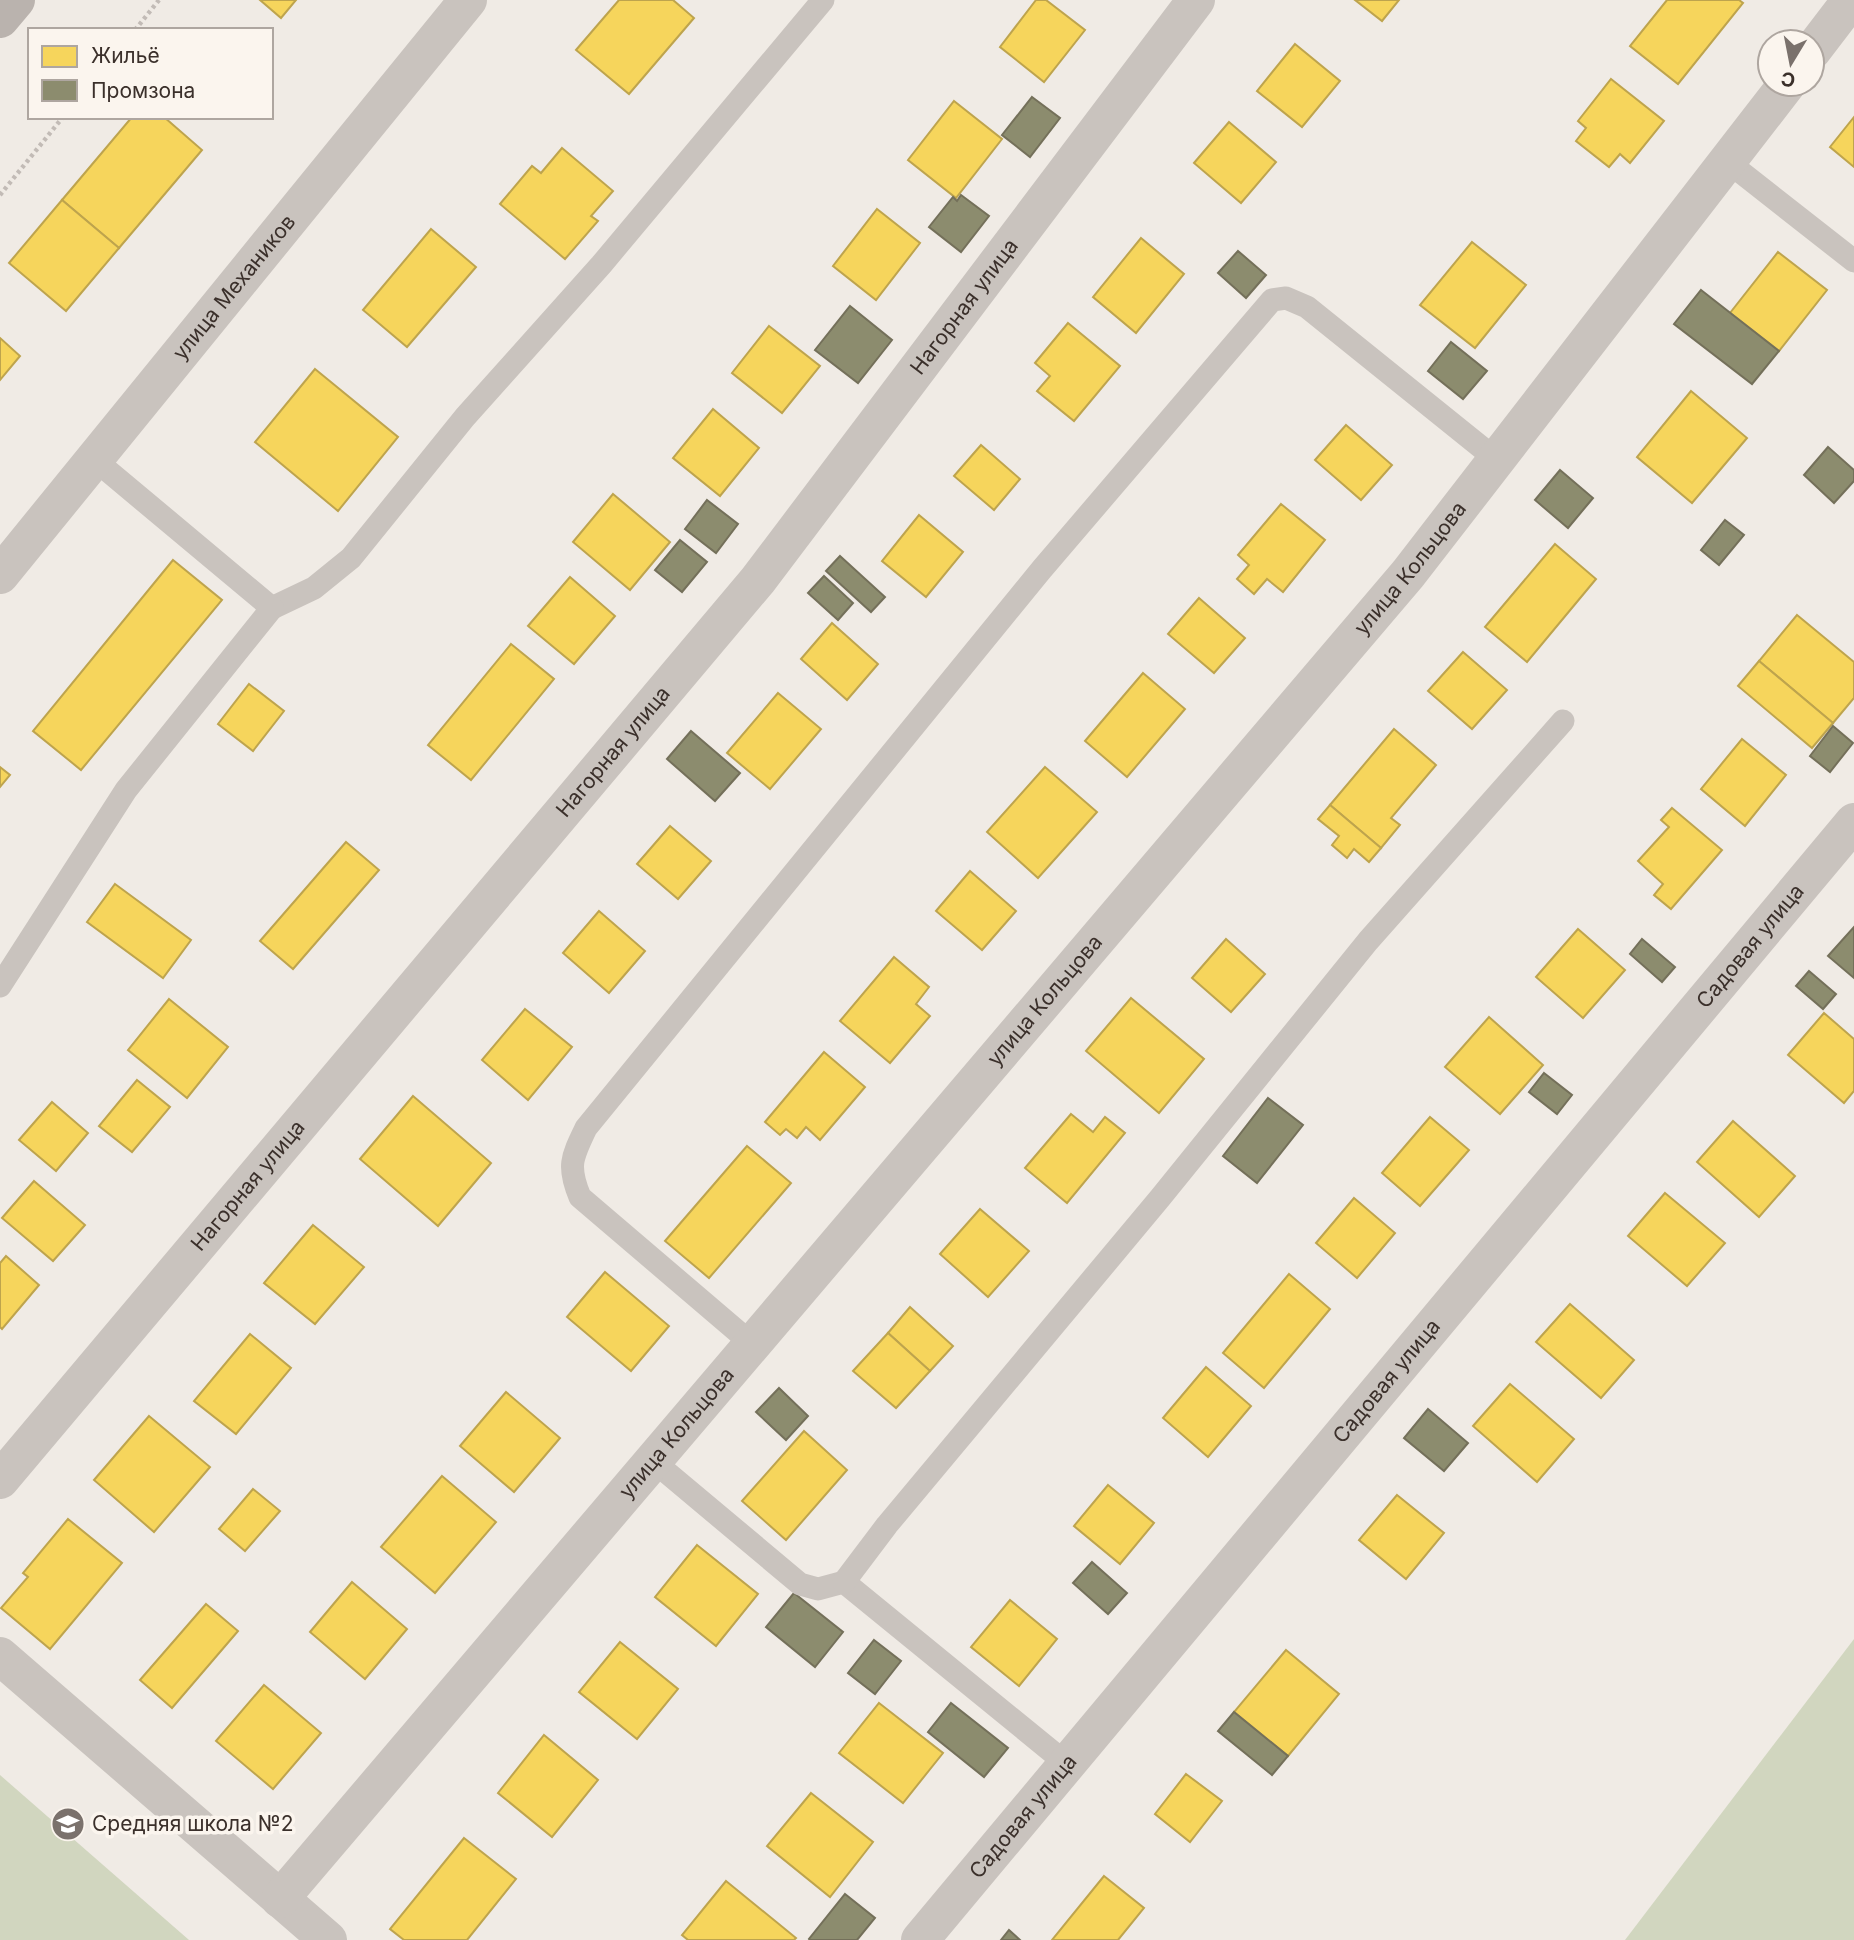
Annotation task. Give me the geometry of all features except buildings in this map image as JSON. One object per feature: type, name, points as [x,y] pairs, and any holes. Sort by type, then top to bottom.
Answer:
[{"type":"main road","points":[[0,19],[16,0]]},
{"type":"street","name":"улица Механиков","points":[[0,575],[468,0]]},
{"type":"street","name":"Нагорная улица","points":[[0,1480],[758,580],[1196,0]]},
{"type":"street","points":[[1826,33],[1851,0]]},
{"type":"street","name":"улица Кольцова","points":[[280,1899],[1399,585],[1776,98]]},
{"type":"street","name":"Садовая улица","points":[[920,1940],[1854,822]]},
{"type":"street","points":[[0,1656],[328,1940]]},
{"type":"lane","points":[[0,986],[126,790],[272,608],[314,588],[351,558],[466,417],[601,265],[823,0]]},
{"type":"lane","points":[[1728,162],[1854,261]]},
{"type":"lane","points":[[751,1343],[580,1197],[571,1175],[573,1155],[586,1128],[1042,569],[1272,300],[1286,298],[1307,307],[1497,460]]},
{"type":"lane","points":[[95,460],[272,608]]},
{"type":"lane","points":[[652,1460],[800,1584],[818,1589],[844,1582],[887,1525],[1160,1198],[1368,941],[1563,721]]},
{"type":"lane","points":[[844,1582],[1067,1764]]},
{"type":"path","points":[[137,28],[159,0]]},
{"type":"path","points":[[0,195],[61,119]]},
{"type":"green space","points":[[1854,1639],[1854,1940],[1625,1940]]},
{"type":"green space","points":[[0,1775],[189,1940],[0,1940]]},
{"type":"place","name":"Средняя школа №2","points":[[68,1824]]}]
